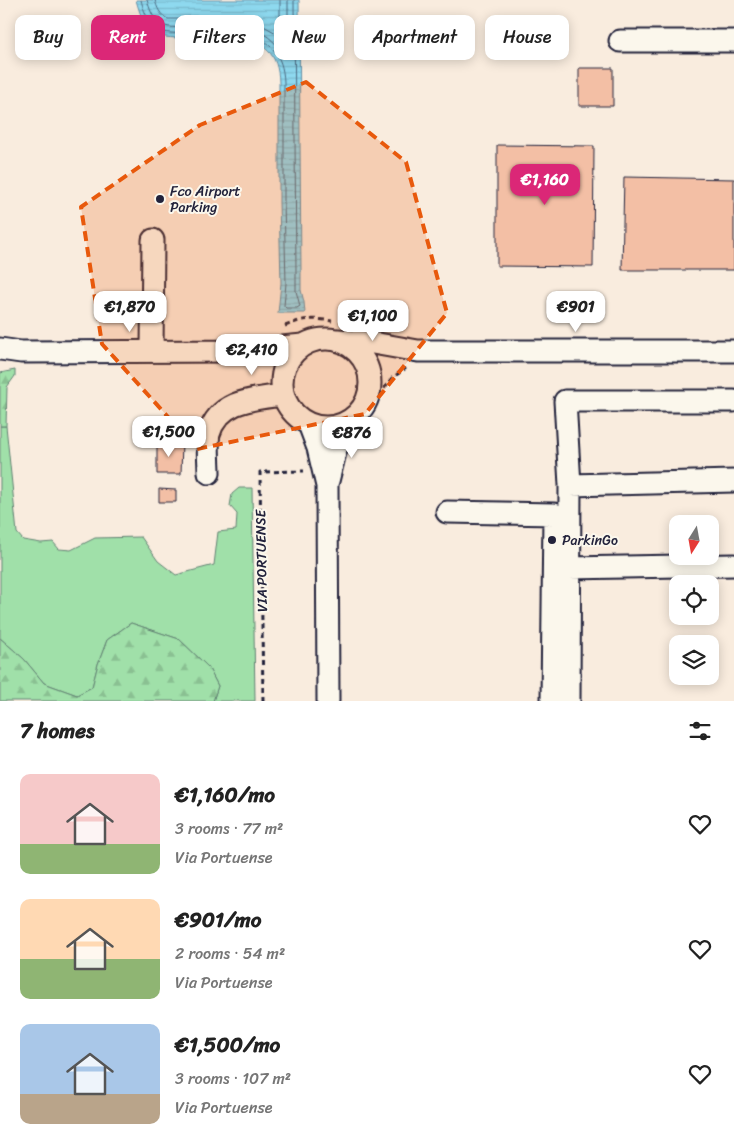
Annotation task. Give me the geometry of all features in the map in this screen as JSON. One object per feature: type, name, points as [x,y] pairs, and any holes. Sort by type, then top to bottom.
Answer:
[{"type":"street","points":[[620,41],[734,41]]},
{"type":"street","points":[[152,351],[153,240]]},
{"type":"street","points":[[282,386],[286,365],[293,353],[303,345],[320,339],[329,338],[367,342],[413,359]]},
{"type":"street","points":[[327,486],[336,449],[366,403],[370,390],[370,376],[367,364],[350,345],[338,340]]},
{"type":"street","points":[[0,350],[21,352],[239,351],[303,345]]},
{"type":"street","points":[[239,351],[258,359],[274,369],[291,410],[299,418],[309,424],[320,427],[355,422]]},
{"type":"street","points":[[370,376],[387,359],[734,351]]},
{"type":"street","points":[[0,358],[21,352]]},
{"type":"street","points":[[209,473],[209,435],[216,419],[233,405],[282,386]]},
{"type":"street","points":[[569,701],[570,485],[565,401],[734,401]]},
{"type":"street","points":[[309,424],[318,448],[327,486],[328,701]]},
{"type":"street","points":[[570,485],[734,481]]},
{"type":"street","points":[[447,512],[554,514],[552,701]]},
{"type":"street","points":[[569,568],[734,565]]},
{"type":"path","points":[[355,422],[376,403],[392,378],[413,359]]},
{"type":"path","name":"VIA PORTUENSE","points":[[263,701],[260,472],[310,470]]},
{"type":"highlighted area","points":[[306,82],[406,162],[447,313],[365,414],[197,449],[102,344],[81,207],[200,125]]},
{"type":"green space","points":[[15,370],[15,376],[7,387],[6,426],[0,426],[0,373]]},
{"type":"green space","points":[[0,426],[6,426],[17,533],[23,540],[41,543],[53,542],[59,549],[71,550],[95,538],[141,537],[158,561],[176,575],[214,565],[218,532],[236,530],[237,514],[230,506],[232,494],[239,488],[252,488],[255,701],[213,701],[218,686],[208,667],[179,639],[131,623],[107,640],[92,687],[77,695],[44,683],[24,659],[0,638]]},
{"type":"green space","points":[[131,623],[179,639],[208,667],[218,686],[213,701],[0,701],[0,638],[24,659],[44,683],[77,695],[92,687],[107,640]]},
{"type":"water","points":[[136,0],[299,0],[299,15],[274,15],[274,59],[264,47],[264,15],[175,15],[175,38],[170,38],[165,37],[165,15],[141,15]]},
{"type":"water","points":[[274,60],[299,60],[301,290],[305,313],[278,313],[281,283],[279,82]]},
{"type":"building","points":[[579,68],[613,68],[613,106],[579,106]]},
{"type":"building","points":[[497,145],[594,146],[593,267],[497,266]]},
{"type":"building","points":[[624,177],[734,179],[734,270],[622,270]]},
{"type":"building","points":[[157,442],[182,442],[181,474],[157,474]]},
{"type":"building","points":[[159,489],[176,490],[176,502],[159,502]]},
{"type":"place","name":"Fco Airport Parking","points":[[160,199]]},
{"type":"place","name":"ParkinGo","points":[[552,540]]}]
